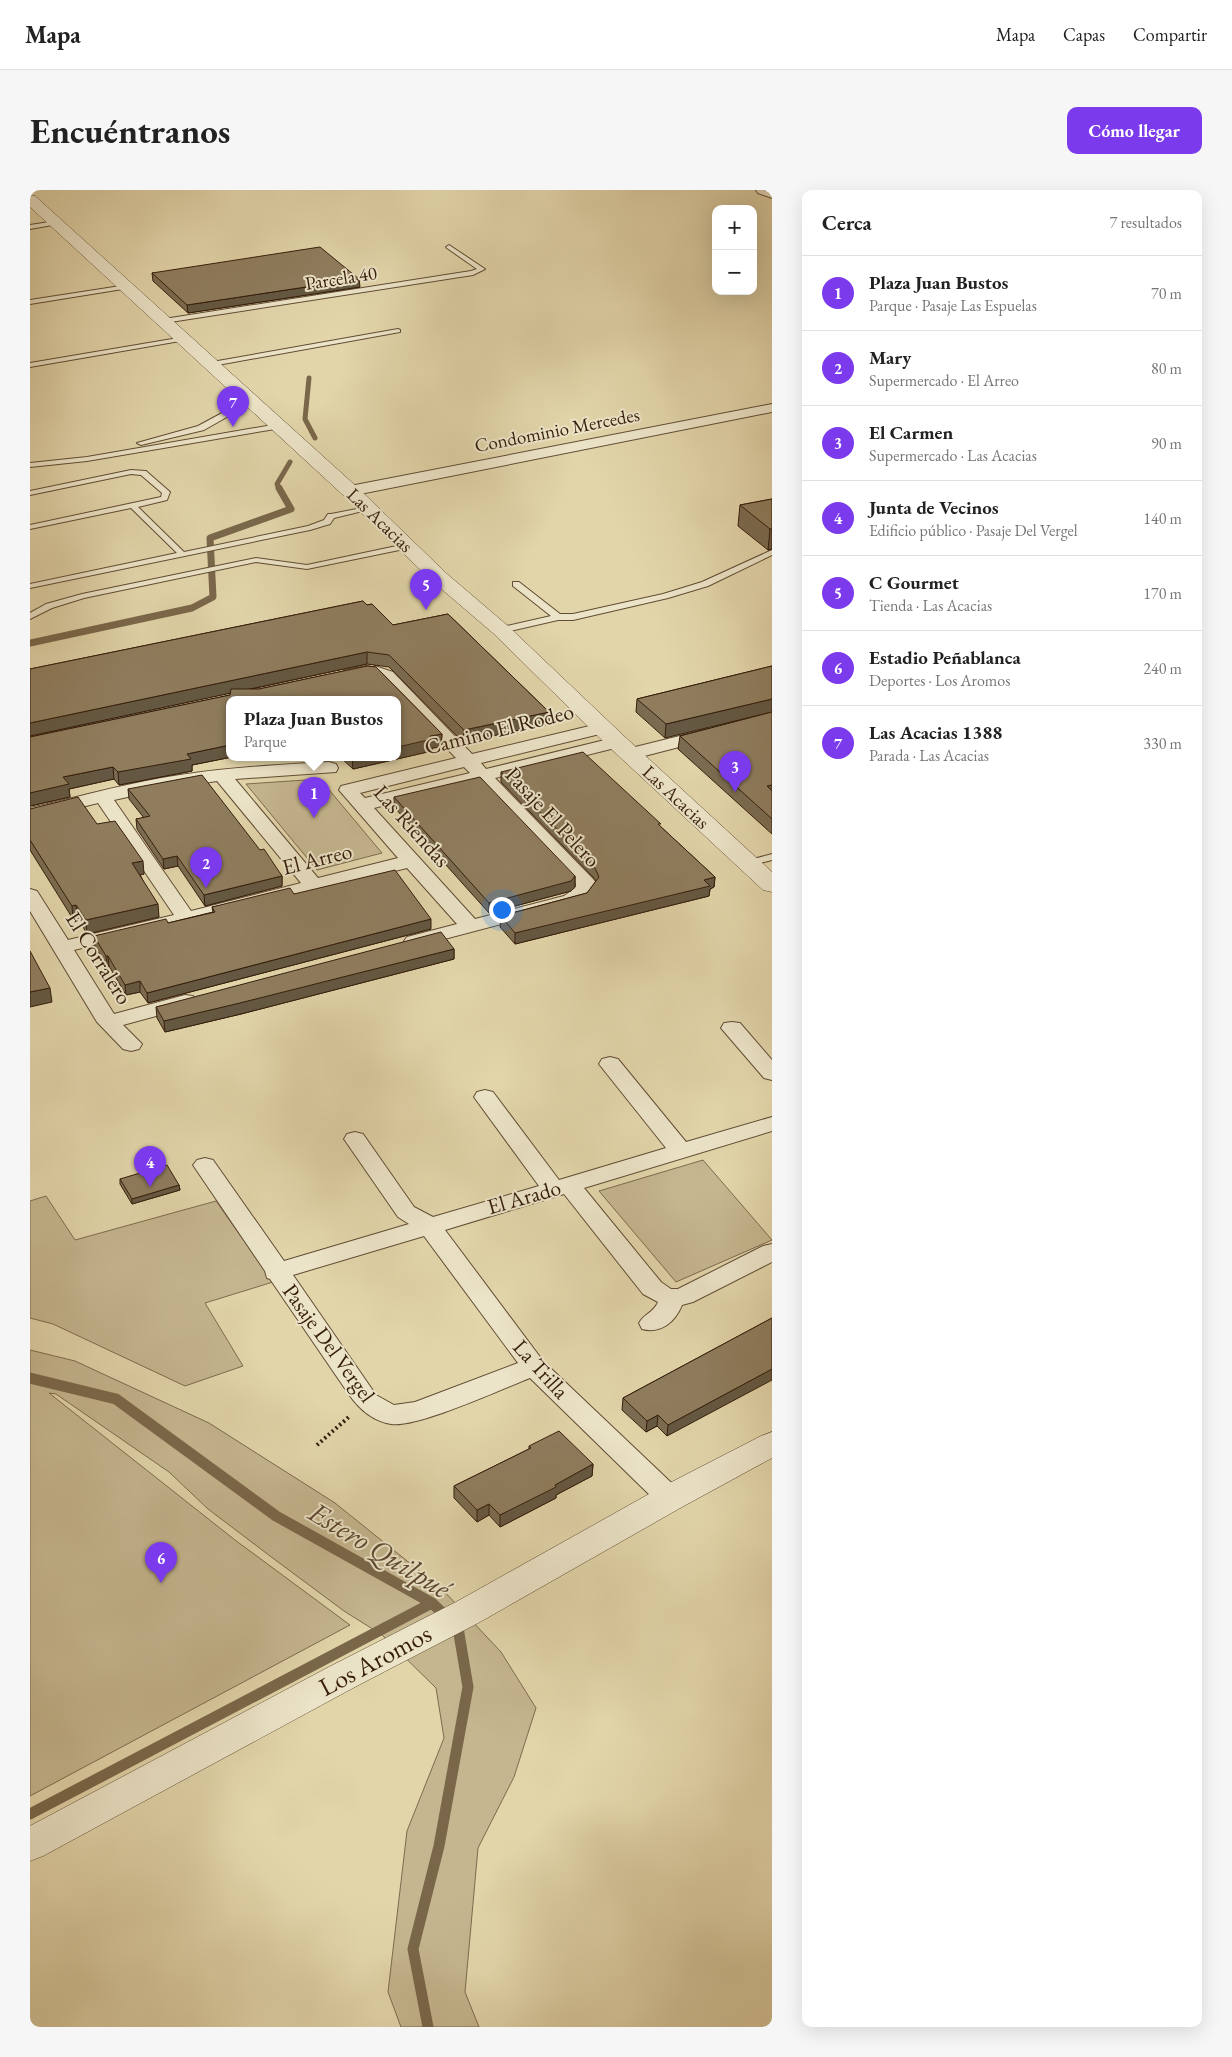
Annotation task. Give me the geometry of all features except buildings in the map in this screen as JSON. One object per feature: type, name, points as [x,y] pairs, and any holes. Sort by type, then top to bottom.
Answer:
[{"type":"street","points":[[762,190],[772,194]]},
{"type":"street","name":"Las Acacias","points":[[30,198],[350,491],[406,546],[500,630],[616,741],[772,885]]},
{"type":"street","name":"Condominio Mercedes","points":[[350,491],[772,408]]},
{"type":"street","points":[[330,679],[372,670],[382,672],[482,776]]},
{"type":"street","points":[[616,741],[724,730]]},
{"type":"street","name":"Camino El Rodeo","points":[[348,790],[468,762],[616,741]]},
{"type":"street","name":"Camino El Rodeo","points":[[361,805],[616,741]]},
{"type":"street","points":[[30,814],[135,789],[222,775],[324,762]]},
{"type":"street","name":"Las Riendas","points":[[324,762],[470,926]]},
{"type":"street","points":[[222,775],[312,884]]},
{"type":"street","name":"Pasaje El Pelero","points":[[470,926],[570,900],[579,897],[587,888],[586,883],[482,776]]},
{"type":"street","points":[[103,797],[186,918]]},
{"type":"street","name":"El Arreo","points":[[62,947],[186,918],[410,860]]},
{"type":"street","name":"El Corralero","points":[[30,894],[108,1022],[131,1044]]},
{"type":"street","points":[[394,946],[470,926]]},
{"type":"street","points":[[108,1022],[204,996]]},
{"type":"street","points":[[732,1028],[772,1073]]},
{"type":"street","points":[[610,1064],[681,1151]]},
{"type":"street","points":[[485,1098],[561,1187],[659,1294],[672,1299],[684,1296],[772,1252]]},
{"type":"street","name":"El Arado","points":[[276,1272],[772,1124]]},
{"type":"street","points":[[355,1139],[406,1212],[429,1225]]},
{"type":"street","name":"Pasaje Del Vergel","points":[[205,1165],[276,1272],[367,1401],[378,1409],[392,1414],[418,1411],[534,1367]]},
{"type":"street","name":"La Trilla","points":[[429,1225],[534,1367],[670,1498]]},
{"type":"street","points":[[651,1322],[666,1314],[672,1299]]},
{"type":"street","name":"Los Aromos","points":[[30,1845],[340,1678],[468,1612],[670,1498],[772,1444]]},
{"type":"lane","points":[[30,227],[56,223]]},
{"type":"lane","name":"Parcela 40","points":[[164,321],[473,273],[482,269],[449,248]]},
{"type":"lane","points":[[30,302],[127,287]]},
{"type":"lane","points":[[212,364],[398,332]]},
{"type":"lane","points":[[30,365],[184,339]]},
{"type":"lane","points":[[87,459],[115,449],[201,428],[250,401]]},
{"type":"lane","points":[[30,465],[87,459],[278,426]]},
{"type":"lane","points":[[30,493],[131,472],[143,473],[166,492],[164,498],[155,501],[30,528]]},
{"type":"lane","points":[[133,506],[182,554]]},
{"type":"lane","points":[[30,586],[310,528],[327,522],[331,516],[367,509]]},
{"type":"lane","points":[[30,616],[49,606],[82,596],[256,560],[307,567],[406,546]]},
{"type":"lane","points":[[500,630],[558,616],[573,617],[665,596],[705,584],[772,552]]},
{"type":"lane","points":[[516,584],[558,616]]},
{"type":"lane","points":[[748,863],[772,857]]},
{"type":"path","points":[[317,1445],[367,1401]]},
{"type":"shaded area","points":[[320,779],[382,853],[317,870],[246,784]]},
{"type":"shaded area","points":[[703,1160],[772,1240],[676,1282],[599,1191]]},
{"type":"shaded area","points":[[46,1196],[75,1240],[216,1201],[273,1282],[205,1303],[243,1366],[185,1386],[53,1324],[30,1318],[30,1201]]},
{"type":"shaded area","points":[[30,1350],[75,1361],[209,1423],[335,1503],[442,1589],[501,1652],[536,1708],[514,1777],[478,1848],[465,1992],[479,2027],[401,2027],[388,1992],[407,1831],[444,1738],[436,1688],[382,1635],[344,1611],[208,1509],[169,1472],[56,1394],[49,1393],[235,1540],[350,1625],[30,1796]]},
{"type":"waterway","points":[[309,378],[305,419],[315,438]]},
{"type":"waterway","points":[[279,488],[277,484],[290,462]]},
{"type":"waterway","points":[[30,643],[192,608],[213,597],[210,538],[291,509],[279,488]]},
{"type":"waterway","name":"Estero Quilpué","points":[[30,1378],[116,1399],[276,1516],[432,1603]]},
{"type":"waterway","points":[[30,1814],[432,1603]]},
{"type":"waterway","name":"Estero Quilpué","points":[[428,2027],[413,1949],[439,1846],[468,1687],[458,1628],[432,1603]]},
{"type":"place","name":"Las Acacias 1388","points":[[233,427]]},
{"type":"place","name":"C Gourmet","points":[[426,610]]},
{"type":"place","name":"El Carmen","points":[[735,792]]},
{"type":"place","name":"Plaza Juan Bustos","points":[[314,818]]},
{"type":"place","name":"Mary","points":[[206,888]]},
{"type":"place","name":"Junta de Vecinos","points":[[150,1187]]},
{"type":"place","name":"Estadio Peñablanca","points":[[161,1583]]}]
